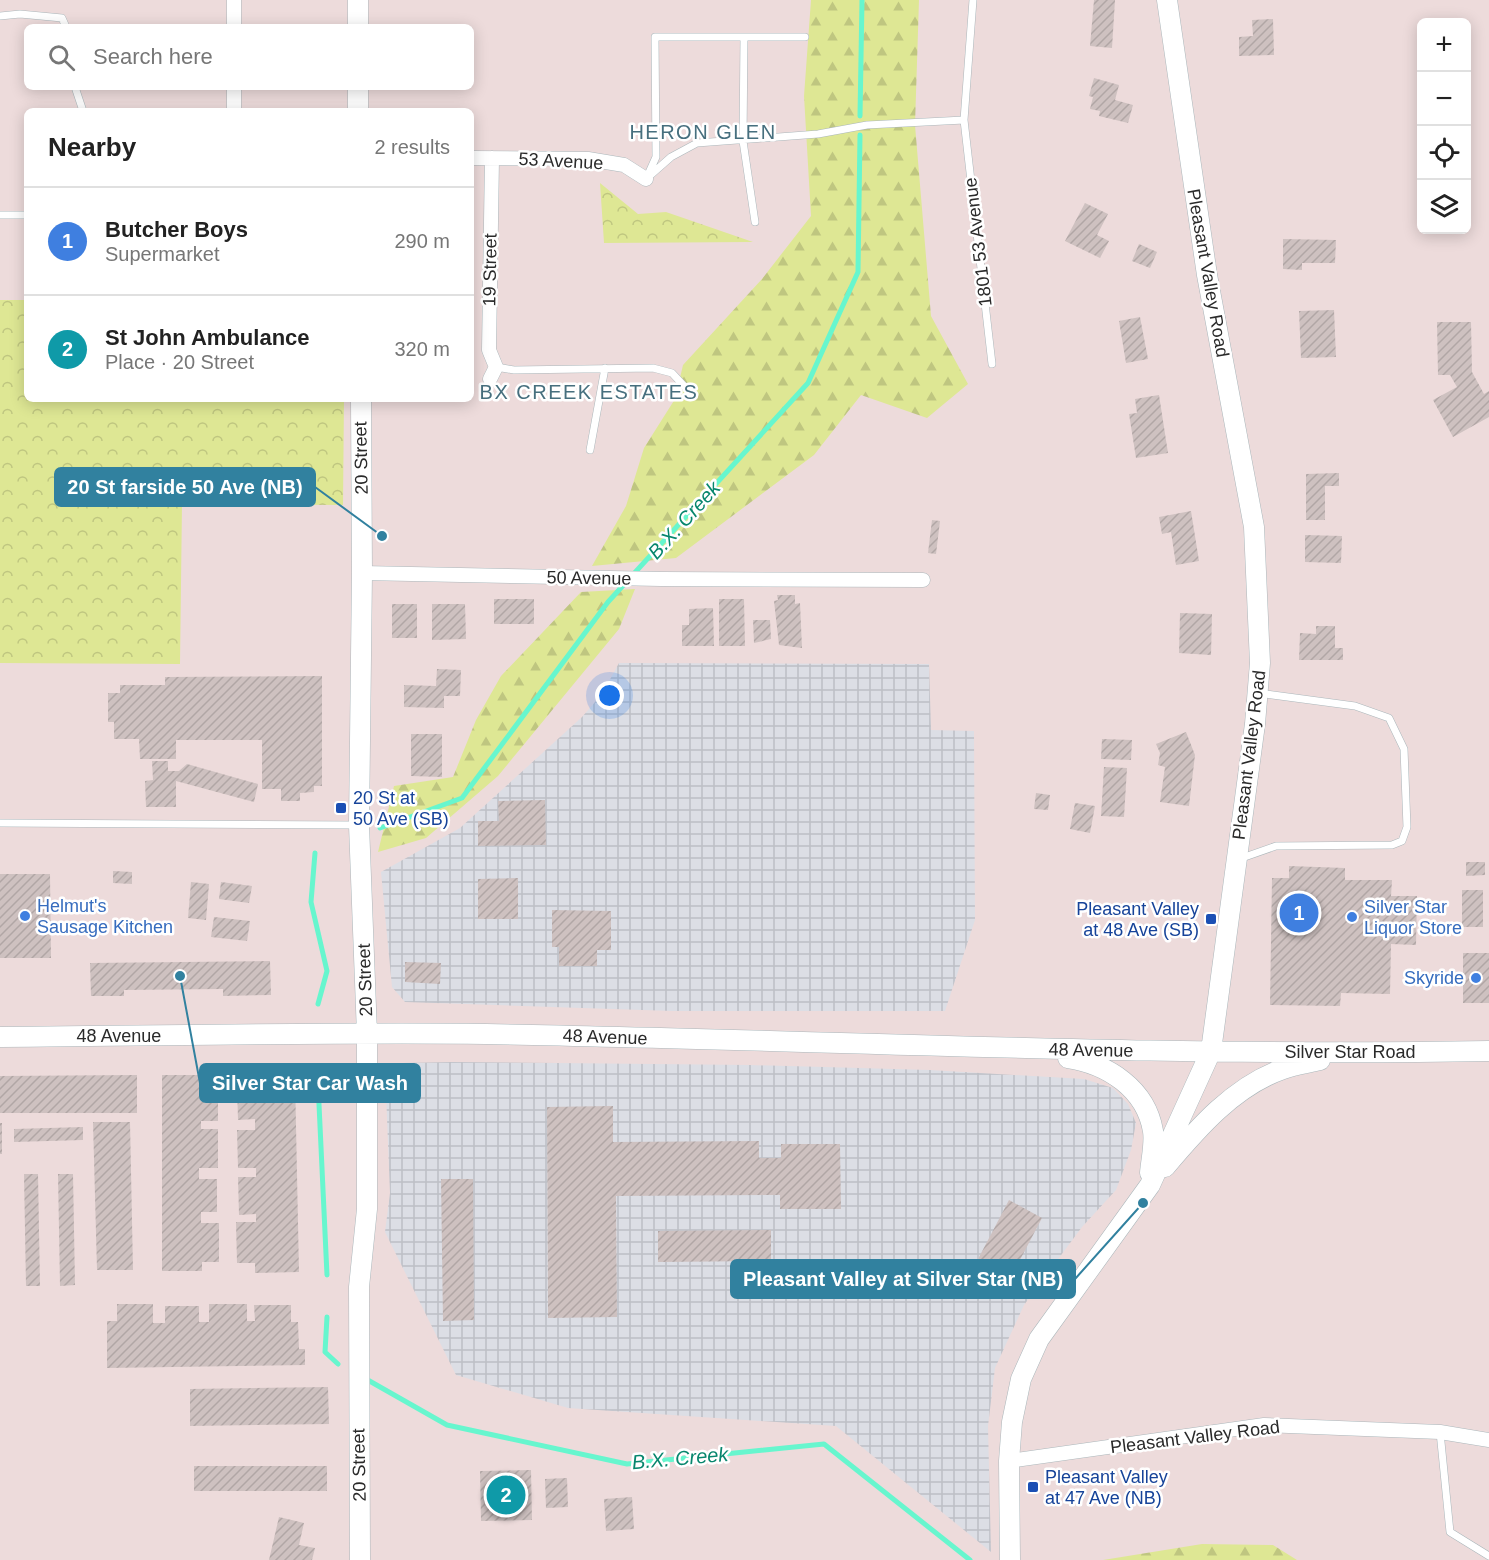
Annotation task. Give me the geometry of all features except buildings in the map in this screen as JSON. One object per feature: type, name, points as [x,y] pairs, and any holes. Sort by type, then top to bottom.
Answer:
[{"type":"street","points":[[234,0],[234,24]]},
{"type":"street","points":[[358,0],[358,24]]},
{"type":"street","name":"Pleasant Valley Road","points":[[1010,1560],[1009,1461],[1012,1422],[1021,1379],[1039,1339],[1150,1185],[1211,1051],[1258,693],[1260,663],[1254,527],[1207,275],[1167,0]]},
{"type":"street","points":[[234,90],[234,108]]},
{"type":"street","points":[[358,90],[358,108]]},
{"type":"street","name":"53 Avenue","points":[[474,158],[588,159],[624,165],[646,179]]},
{"type":"street","name":"19 Street","points":[[492,158],[489,350],[493,373]]},
{"type":"street","name":"20 Street","points":[[360,1560],[359,1287],[367,1209],[367,1034],[359,825],[361,402]]},
{"type":"street","name":"50 Avenue","points":[[362,573],[643,579],[923,580]]},
{"type":"street","name":"48 Avenue","points":[[0,1037],[484,1034],[1003,1048],[1211,1051]]},
{"type":"street","points":[[1003,1048],[1090,1062],[1129,1084],[1145,1106],[1153,1132],[1150,1185]]},
{"type":"street","name":"Silver Star Road","points":[[1211,1051],[1351,1053],[1489,1051]]},
{"type":"street","points":[[1150,1185],[1194,1133],[1234,1097],[1259,1080],[1283,1068],[1351,1053]]},
{"type":"street","name":"Pleasant Valley Road","points":[[1009,1461],[1264,1425],[1440,1432],[1489,1440]]},
{"type":"lane","name":"1801 53 Avenue","points":[[973,0],[964,120],[992,364]]},
{"type":"lane","points":[[0,16],[20,14],[62,18],[65,24]]},
{"type":"lane","points":[[646,179],[656,157],[655,37],[805,37]]},
{"type":"lane","points":[[744,37],[743,141],[755,222]]},
{"type":"lane","points":[[76,90],[82,108]]},
{"type":"lane","points":[[646,179],[671,157],[697,143],[818,134],[867,125],[964,120]]},
{"type":"lane","points":[[0,215],[24,215]]},
{"type":"lane","points":[[590,450],[605,368]]},
{"type":"lane","points":[[493,373],[514,370],[653,368],[672,374],[685,387]]},
{"type":"lane","points":[[1237,860],[1275,846],[1392,845],[1402,841],[1407,827],[1404,749],[1389,718],[1355,706],[1258,693]]},
{"type":"lane","points":[[0,823],[359,825]]},
{"type":"lane","points":[[1440,1432],[1450,1532],[1489,1556]]},
{"type":"shaded area","points":[[619,663],[929,664],[931,730],[974,731],[975,920],[945,1011],[672,1011],[405,1002],[392,987],[381,872],[460,828],[582,717],[602,694]]},
{"type":"shaded area","points":[[403,1063],[749,1065],[930,1070],[1084,1079],[1113,1088],[1128,1104],[1136,1123],[1131,1150],[1116,1190],[1082,1227],[1024,1305],[995,1368],[988,1426],[991,1552],[836,1426],[568,1408],[456,1375],[385,1232],[390,1193],[386,1093],[391,1073]]},
{"type":"green space","points":[[811,0],[919,0],[915,125],[931,316],[968,384],[927,418],[861,395],[814,455],[676,558],[592,566],[626,506],[644,448],[675,399],[683,365],[762,279],[811,216],[804,96]]},
{"type":"green space","points":[[600,183],[638,214],[666,212],[753,242],[604,243]]},
{"type":"green space","points":[[0,300],[24,300],[24,402],[344,402],[343,505],[182,504],[180,664],[0,663]]},
{"type":"green space","points":[[635,589],[619,629],[498,776],[426,838],[378,852],[394,786],[453,777],[476,720],[501,676],[581,592]]},
{"type":"green space","points":[[1202,1544],[1273,1545],[1297,1560],[1103,1560]]},
{"type":"waterway","name":"B.X. Creek","points":[[860,116],[862,0]]},
{"type":"waterway","name":"B.X. Creek","points":[[380,828],[462,798],[608,602],[808,383],[858,272],[860,135]]},
{"type":"waterway","name":"B.X. Creek","points":[[315,853],[311,902],[327,971],[318,1004]]},
{"type":"waterway","name":"B.X. Creek","points":[[318,1083],[327,1275]]},
{"type":"waterway","name":"B.X. Creek","points":[[327,1317],[325,1352],[338,1364]]},
{"type":"waterway","name":"B.X. Creek","points":[[366,1379],[447,1425],[627,1464],[824,1444],[970,1560]]},
{"type":"place","name":"20 St farside 50 Ave (NB)","points":[[382,536]]},
{"type":"place","name":"20 St at 50 Ave (SB)","points":[[341,808]]},
{"type":"place","name":"Butcher Boys","points":[[1299,913]]},
{"type":"place","name":"Helmut's Sausage Kitchen","points":[[25,916]]},
{"type":"place","name":"Silver Star Liquor Store","points":[[1352,917]]},
{"type":"place","name":"Pleasant Valley at 48 Ave (SB)","points":[[1211,919]]},
{"type":"place","name":"Silver Star Car Wash","points":[[180,976]]},
{"type":"place","name":"Skyride","points":[[1476,978]]},
{"type":"place","name":"Pleasant Valley at Silver Star (NB)","points":[[1143,1203]]},
{"type":"place","name":"Pleasant Valley at 47 Ave (NB)","points":[[1033,1487]]},
{"type":"place","name":"St John Ambulance","points":[[506,1495]]},
{"type":"district","name":"HERON GLEN","points":[[703,132]]},
{"type":"district","name":"BX CREEK ESTATES","points":[[589,392]]}]
